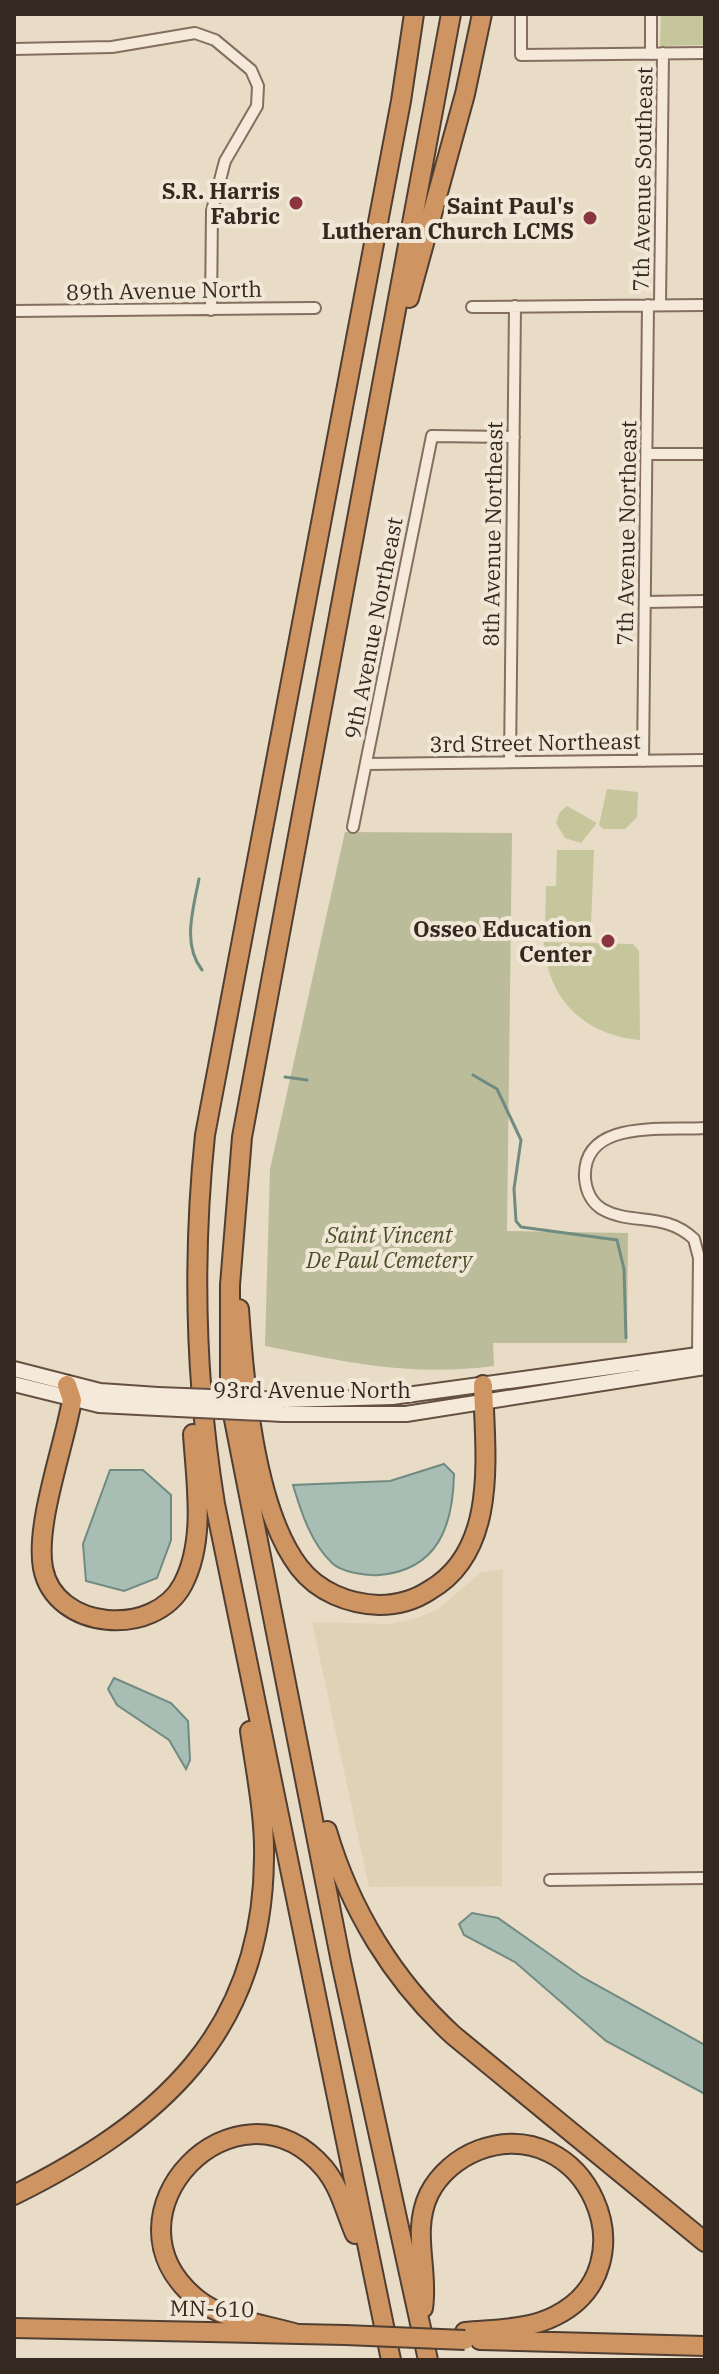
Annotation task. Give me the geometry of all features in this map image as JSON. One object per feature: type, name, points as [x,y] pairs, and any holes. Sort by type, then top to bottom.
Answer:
[{"type":"highway","points":[[69,1393],[41,1551],[49,1586],[79,1613],[93,1617],[131,1621],[152,1615],[169,1603],[182,1587],[193,1561],[196,1539],[192,1413],[197,1359],[197,1215],[205,1135],[401,101],[414,14]]},
{"type":"highway","points":[[428,2360],[415,2333],[230,1399],[227,1357],[233,1215],[242,1137],[347,586],[373,424],[451,14]]},
{"type":"highway","points":[[373,424],[465,94],[482,14]]},
{"type":"highway","points":[[353,357],[386,361]]},
{"type":"highway","points":[[233,1215],[243,1371],[268,1501],[299,1566],[315,1583],[349,1601],[388,1605],[416,1599],[460,1567],[480,1525],[484,1394]]},
{"type":"highway","points":[[197,1359],[210,1474],[236,1609],[391,2360]]},
{"type":"highway","points":[[14,2195],[115,2139],[165,2098],[218,2031],[234,1999],[254,1943],[263,1891],[262,1812],[236,1609]]},
{"type":"highway","points":[[283,1668],[338,1864],[365,1923],[398,1975],[453,2035],[705,2242]]},
{"type":"highway","points":[[14,2182],[94,2139],[191,2069]]},
{"type":"highway","points":[[294,2333],[210,2308],[190,2293],[174,2272],[165,2250],[162,2217],[172,2184],[188,2161],[213,2144],[246,2135],[272,2137],[298,2146],[317,2161],[335,2183],[370,2264]]},
{"type":"highway","points":[[415,2333],[426,2291],[420,2253],[421,2221],[429,2194],[440,2177],[462,2158],[496,2145],[530,2146],[561,2159],[589,2186],[602,2222],[599,2262],[589,2285],[570,2307],[541,2322],[465,2336]]},
{"type":"highway","name":"MN-610","points":[[14,2328],[345,2335],[415,2333]]},
{"type":"highway","points":[[415,2333],[705,2346]]},
{"type":"street","points":[[521,14],[521,55],[705,53]]},
{"type":"street","name":"7th Avenue Southeast","points":[[651,14],[651,54]]},
{"type":"street","points":[[14,49],[112,47],[195,33],[215,40],[251,70],[258,86],[257,106],[225,161],[212,211],[211,310]]},
{"type":"street","name":"7th Avenue Southeast","points":[[660,305],[663,53]]},
{"type":"street","name":"7th Avenue Northeast","points":[[643,761],[648,305]]},
{"type":"street","points":[[472,307],[705,305]]},
{"type":"street","name":"8th Avenue Northeast","points":[[510,762],[515,306]]},
{"type":"street","name":"89th Avenue North","points":[[14,311],[315,308]]},
{"type":"street","name":"9th Avenue Northeast","points":[[353,827],[432,436],[514,437]]},
{"type":"street","points":[[648,454],[705,454]]},
{"type":"street","points":[[645,602],[705,601]]},
{"type":"street","name":"3rd Street Northeast","points":[[366,764],[705,760]]},
{"type":"street","points":[[703,1358],[699,1258],[694,1239],[668,1222],[604,1210],[590,1197],[585,1165],[593,1147],[609,1135],[705,1128]]},
{"type":"street","name":"93rd Avenue North","points":[[14,1384],[158,1402],[406,1414],[484,1394],[703,1358]]},
{"type":"street","name":"93rd Avenue North","points":[[14,1369],[69,1393]]},
{"type":"street","points":[[550,1880],[705,1878]]},
{"type":"shaded area","points":[[444,1464],[454,1474],[453,1493],[450,1511],[438,1542],[428,1555],[415,1564],[379,1575],[354,1573],[332,1563],[313,1537],[293,1485],[390,1481]]},
{"type":"shaded area","points":[[110,1470],[143,1470],[171,1495],[171,1540],[157,1578],[124,1591],[86,1581],[83,1544]]},
{"type":"shaded area","points":[[503,1569],[502,1886],[369,1887],[312,1622],[391,1624],[417,1618],[437,1610],[480,1573]]},
{"type":"shaded area","points":[[114,1678],[171,1703],[188,1721],[190,1760],[186,1769],[169,1740],[117,1705],[108,1689]]},
{"type":"shaded area","points":[[472,1913],[498,1918],[582,1977],[705,2045],[705,2094],[606,2041],[515,1962],[464,1935],[459,1924]]},
{"type":"green space","points":[[661,14],[705,14],[705,45],[660,46]]},
{"type":"green space","points":[[607,789],[638,792],[637,817],[625,829],[603,829],[599,825]]},
{"type":"green space","points":[[567,806],[597,823],[581,843],[565,838],[556,823],[560,812]]},
{"type":"green space","name":"Saint Vincent De Paul Cemetery","points":[[345,832],[512,833],[507,1231],[628,1233],[627,1343],[493,1343],[494,1366],[434,1370],[378,1366],[265,1346],[270,1169]]},
{"type":"green space","points":[[557,850],[594,850],[591,926],[545,925],[546,886],[556,886]]},
{"type":"green space","points":[[544,942],[633,944],[639,951],[640,1040],[602,1031],[572,1010],[552,981]]},
{"type":"waterway","points":[[199,879],[191,938],[192,949],[202,970]]},
{"type":"waterway","points":[[473,1075],[497,1089],[521,1140],[514,1189],[516,1221],[521,1227],[617,1240],[624,1269],[626,1338]]},
{"type":"waterway","points":[[285,1077],[307,1080]]},
{"type":"place","name":"S.R. Harris Fabric","points":[[296,203]]},
{"type":"place","name":"Saint Paul's Lutheran Church LCMS","points":[[590,218]]},
{"type":"place","name":"Osseo Education Center","points":[[608,941]]}]
